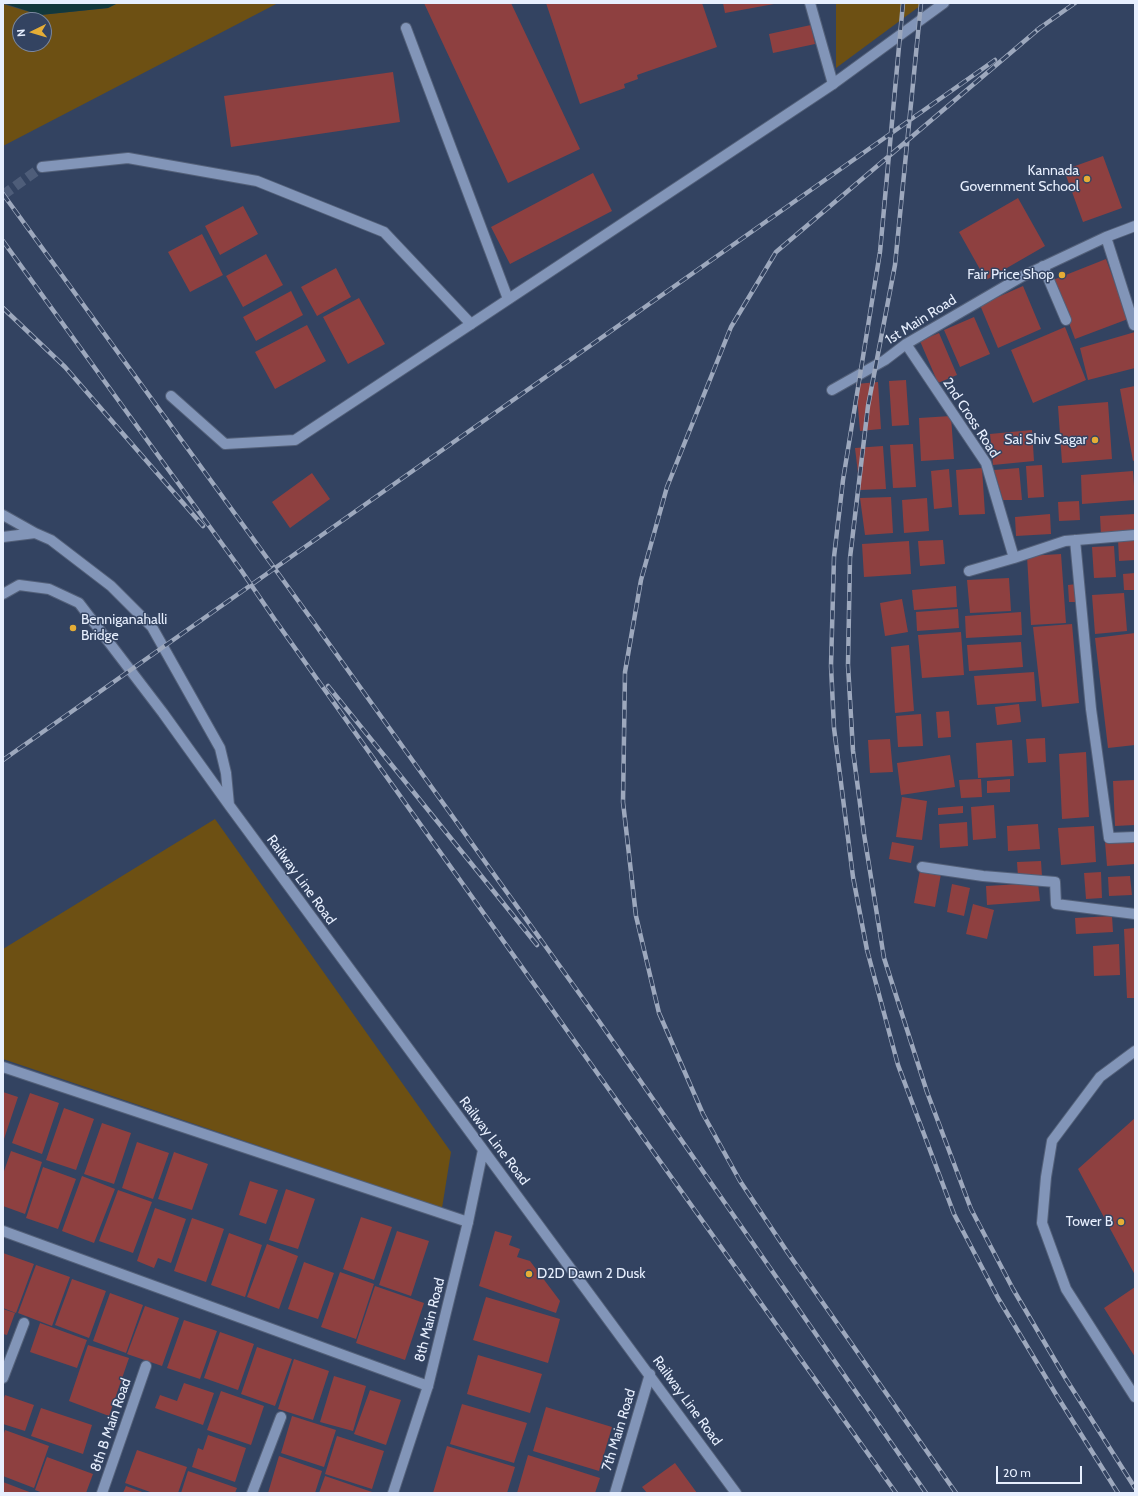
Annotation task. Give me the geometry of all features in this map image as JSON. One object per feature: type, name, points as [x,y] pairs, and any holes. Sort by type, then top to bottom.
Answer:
[{"type":"street","points":[[810,3],[833,84]]},
{"type":"street","points":[[171,396],[225,444],[295,440],[833,84],[944,3]]},
{"type":"street","points":[[406,28],[508,299]]},
{"type":"street","points":[[42,166],[128,158],[257,181],[384,232],[472,324]]},
{"type":"street","name":"1st Main Road","points":[[832,390],[885,360],[906,344],[1021,277],[1106,237],[1135,226]]},
{"type":"street","points":[[1106,237],[1134,325]]},
{"type":"street","points":[[1043,266],[1066,320]]},
{"type":"street","name":"2nd Cross Road","points":[[906,344],[986,463],[1014,558]]},
{"type":"street","points":[[3,515],[51,540],[111,586],[152,628],[220,748],[226,773],[229,805]]},
{"type":"street","points":[[3,537],[35,533]]},
{"type":"street","points":[[969,570],[1014,558],[1065,541],[1135,535]]},
{"type":"street","points":[[1075,540],[1091,708],[1109,838],[1135,837]]},
{"type":"street","name":"Railway Line Road","points":[[3,594],[19,585],[49,589],[79,602],[163,713],[229,805],[650,1374],[736,1493]]},
{"type":"street","points":[[922,868],[983,876],[1055,882],[1056,904],[1135,914]]},
{"type":"street","points":[[1135,1051],[1100,1077],[1052,1141],[1046,1177],[1042,1223],[1066,1289],[1135,1396]]},
{"type":"street","points":[[3,1067],[468,1222]]},
{"type":"street","name":"8th Main Road","points":[[393,1493],[428,1386],[468,1222],[483,1150]]},
{"type":"street","points":[[3,1231],[428,1386]]},
{"type":"street","points":[[3,1378],[24,1323]]},
{"type":"street","name":"8th B Main Road","points":[[102,1493],[146,1366]]},
{"type":"street","name":"7th Main Road","points":[[615,1493],[650,1374]]},
{"type":"street","points":[[252,1493],[281,1417]]},
{"type":"shaded area","points":[[3,3],[118,3],[108,8],[52,14],[52,12],[31,12]]},
{"type":"shaded area","points":[[118,3],[278,3],[3,146],[3,4],[30,12],[12,12],[12,52],[52,52],[52,14],[108,8]]},
{"type":"shaded area","points":[[836,3],[924,3],[836,68]]},
{"type":"shaded area","points":[[215,819],[451,1152],[442,1208],[3,1059],[3,949]]},
{"type":"building","points":[[424,3],[511,3],[580,149],[508,183]]},
{"type":"building","points":[[546,3],[702,3],[717,47],[637,75],[638,79],[624,84],[625,88],[580,104]]},
{"type":"building","points":[[723,3],[774,3],[774,4],[725,13]]},
{"type":"building","points":[[811,25],[815,44],[773,53],[769,34]]},
{"type":"building","points":[[393,72],[400,122],[231,147],[224,96]]},
{"type":"building","points":[[1103,156],[1122,208],[1083,222],[1064,170]]},
{"type":"building","points":[[593,173],[612,211],[510,264],[491,227]]},
{"type":"building","points":[[1018,198],[1045,246],[986,280],[959,232]]},
{"type":"building","points":[[243,206],[258,234],[220,255],[205,226]]},
{"type":"building","points":[[202,234],[223,275],[190,292],[168,252]]},
{"type":"building","points":[[266,254],[283,285],[243,307],[226,276]]},
{"type":"building","points":[[1106,259],[1128,319],[1075,339],[1053,280]]},
{"type":"building","points":[[336,268],[351,297],[317,316],[301,287]]},
{"type":"building","points":[[1023,286],[1041,329],[998,348],[980,305]]},
{"type":"building","points":[[291,291],[303,315],[256,341],[243,317]]},
{"type":"building","points":[[359,298],[385,344],[348,364],[323,317]]},
{"type":"building","points":[[974,317],[990,354],[960,367],[944,330]]},
{"type":"building","points":[[307,325],[326,361],[275,389],[255,352]]},
{"type":"building","points":[[1065,327],[1086,380],[1033,403],[1011,350]]},
{"type":"building","points":[[1135,332],[1135,368],[1088,380],[1080,348]]},
{"type":"building","points":[[939,333],[957,375],[938,383],[920,341]]},
{"type":"building","points":[[906,380],[909,425],[892,426],[889,381]]},
{"type":"building","points":[[878,382],[881,429],[860,431],[856,384]]},
{"type":"building","points":[[1135,386],[1135,460],[1133,461],[1120,389]]},
{"type":"building","points":[[1108,402],[1112,459],[1062,463],[1058,406]]},
{"type":"building","points":[[951,416],[954,459],[921,461],[919,418]]},
{"type":"building","points":[[1032,430],[1034,461],[993,465],[990,434]]},
{"type":"building","points":[[913,444],[916,487],[893,488],[890,445]]},
{"type":"building","points":[[883,446],[886,489],[860,490],[855,448]]},
{"type":"building","points":[[1042,465],[1044,497],[1028,498],[1026,466]]},
{"type":"building","points":[[982,468],[985,514],[959,515],[956,470]]},
{"type":"building","points":[[1019,468],[1022,500],[1003,500],[994,470]]},
{"type":"building","points":[[949,469],[952,507],[934,509],[931,471]]},
{"type":"building","points":[[1133,471],[1135,500],[1082,504],[1081,475]]},
{"type":"building","points":[[312,473],[330,499],[290,528],[272,502]]},
{"type":"building","points":[[891,497],[893,533],[865,535],[860,498]]},
{"type":"building","points":[[927,498],[929,531],[904,533],[902,500]]},
{"type":"building","points":[[1079,501],[1080,520],[1059,521],[1058,502]]},
{"type":"building","points":[[1050,514],[1051,534],[1016,536],[1015,517]]},
{"type":"building","points":[[1135,514],[1135,533],[1101,535],[1100,516]]},
{"type":"building","points":[[1135,538],[1135,560],[1119,561],[1118,539]]},
{"type":"building","points":[[943,540],[945,564],[920,566],[918,541]]},
{"type":"building","points":[[909,541],[911,574],[864,577],[862,544]]},
{"type":"building","points":[[1114,546],[1116,577],[1094,578],[1092,547]]},
{"type":"building","points":[[1061,554],[1066,623],[1031,625],[1027,556]]},
{"type":"building","points":[[1135,573],[1135,590],[1124,590],[1123,574]]},
{"type":"building","points":[[1009,578],[1011,611],[970,613],[967,580]]},
{"type":"building","points":[[1077,584],[1078,602],[1069,602],[1068,585]]},
{"type":"building","points":[[956,586],[957,607],[914,610],[912,590]]},
{"type":"building","points":[[1124,593],[1127,631],[1095,634],[1092,595]]},
{"type":"building","points":[[902,599],[908,632],[885,636],[880,603]]},
{"type":"building","points":[[958,609],[959,628],[917,631],[916,612]]},
{"type":"building","points":[[1021,612],[1022,635],[966,638],[965,616]]},
{"type":"building","points":[[1072,624],[1079,703],[1042,707],[1033,627]]},
{"type":"building","points":[[961,632],[964,675],[922,678],[918,635]]},
{"type":"building","points":[[1135,633],[1135,745],[1108,748],[1095,638]]},
{"type":"building","points":[[1021,642],[1023,667],[969,671],[967,645]]},
{"type":"building","points":[[909,645],[914,711],[895,713],[891,647]]},
{"type":"building","points":[[1034,672],[1036,701],[977,705],[974,676]]},
{"type":"building","points":[[1019,704],[1021,722],[997,725],[995,707]]},
{"type":"building","points":[[949,711],[951,737],[938,738],[936,712]]},
{"type":"building","points":[[921,714],[923,746],[898,747],[896,716]]},
{"type":"building","points":[[1045,738],[1046,762],[1028,763],[1026,739]]},
{"type":"building","points":[[890,739],[893,772],[870,773],[868,740]]},
{"type":"building","points":[[1012,740],[1014,776],[978,778],[976,743]]},
{"type":"building","points":[[1086,752],[1089,817],[1062,819],[1059,754]]},
{"type":"building","points":[[950,755],[955,787],[901,795],[897,763]]},
{"type":"building","points":[[981,779],[982,797],[961,798],[959,780]]},
{"type":"building","points":[[1010,779],[1010,792],[987,793],[987,781]]},
{"type":"building","points":[[1135,780],[1135,825],[1115,826],[1113,781]]},
{"type":"building","points":[[902,797],[927,801],[922,840],[896,837]]},
{"type":"building","points":[[994,805],[996,838],[973,840],[971,807]]},
{"type":"building","points":[[963,806],[963,813],[938,815],[938,808]]},
{"type":"building","points":[[967,822],[968,846],[940,848],[939,824]]},
{"type":"building","points":[[1038,824],[1040,849],[1008,851],[1007,826]]},
{"type":"building","points":[[1094,826],[1096,862],[1061,865],[1058,828]]},
{"type":"building","points":[[1135,840],[1135,864],[1107,866],[1105,842]]},
{"type":"building","points":[[892,842],[914,846],[911,863],[889,859]]},
{"type":"building","points":[[1041,861],[1042,876],[1018,877],[1017,862]]},
{"type":"building","points":[[920,870],[941,874],[935,907],[914,903]]},
{"type":"building","points":[[1101,872],[1102,898],[1086,899],[1084,873]]},
{"type":"building","points":[[1130,876],[1132,895],[1109,896],[1108,877]]},
{"type":"building","points":[[1038,883],[1040,901],[987,905],[986,886]]},
{"type":"building","points":[[952,884],[970,888],[964,916],[947,912]]},
{"type":"building","points":[[973,904],[994,910],[987,939],[966,934]]},
{"type":"building","points":[[1112,916],[1113,932],[1076,934],[1075,918]]},
{"type":"building","points":[[1135,928],[1135,998],[1127,998],[1124,929]]},
{"type":"building","points":[[1119,944],[1120,975],[1094,976],[1093,946]]},
{"type":"building","points":[[3,1092],[18,1097],[3,1142]]},
{"type":"building","points":[[30,1093],[59,1103],[42,1154],[12,1143]]},
{"type":"building","points":[[64,1108],[94,1119],[76,1170],[46,1160]]},
{"type":"building","name":"Tower B","points":[[1135,1118],[1135,1275],[1078,1169]]},
{"type":"building","points":[[102,1123],[131,1133],[114,1184],[84,1174]]},
{"type":"building","points":[[137,1142],[169,1153],[153,1199],[122,1188]]},
{"type":"building","points":[[11,1151],[42,1162],[25,1214],[3,1206],[3,1174]]},
{"type":"building","points":[[174,1152],[208,1164],[192,1210],[158,1199]]},
{"type":"building","points":[[43,1167],[76,1179],[58,1229],[26,1218]]},
{"type":"building","points":[[82,1176],[115,1189],[94,1243],[62,1231]]},
{"type":"building","points":[[250,1181],[278,1190],[266,1224],[239,1215]]},
{"type":"building","points":[[286,1189],[315,1199],[298,1249],[269,1240]]},
{"type":"building","points":[[118,1190],[152,1202],[133,1253],[99,1241]]},
{"type":"building","points":[[155,1208],[186,1219],[171,1263],[158,1258],[154,1268],[137,1261]]},
{"type":"building","points":[[361,1217],[392,1227],[374,1280],[343,1269]]},
{"type":"building","points":[[192,1218],[224,1229],[206,1282],[174,1271]]},
{"type":"building","points":[[397,1231],[429,1241],[411,1296],[379,1285]]},
{"type":"building","points":[[495,1231],[512,1236],[509,1245],[520,1249],[517,1257],[530,1261],[560,1301],[556,1313],[479,1286]]},
{"type":"building","points":[[229,1233],[262,1245],[245,1297],[211,1285]]},
{"type":"building","points":[[267,1244],[298,1256],[279,1309],[247,1297]]},
{"type":"building","points":[[3,1253],[34,1264],[16,1313],[3,1308]]},
{"type":"building","points":[[304,1262],[334,1273],[318,1319],[288,1309]]},
{"type":"building","points":[[36,1265],[70,1277],[52,1326],[18,1313]]},
{"type":"building","points":[[340,1272],[374,1284],[356,1339],[321,1327]]},
{"type":"building","points":[[72,1279],[106,1291],[89,1338],[55,1325]]},
{"type":"building","points":[[375,1286],[424,1303],[405,1360],[356,1343]]},
{"type":"building","points":[[1135,1287],[1135,1357],[1104,1308]]},
{"type":"building","points":[[110,1293],[143,1305],[126,1353],[93,1341]]},
{"type":"building","points":[[486,1297],[560,1319],[548,1363],[473,1340]]},
{"type":"building","points":[[145,1306],[179,1318],[162,1366],[127,1354]]},
{"type":"building","points":[[3,1309],[15,1313],[7,1335],[3,1334]]},
{"type":"building","points":[[184,1320],[217,1331],[200,1379],[167,1368]]},
{"type":"building","points":[[40,1323],[87,1340],[77,1368],[30,1352]]},
{"type":"building","points":[[220,1332],[254,1344],[238,1390],[204,1378]]},
{"type":"building","points":[[88,1345],[129,1358],[109,1416],[69,1401]]},
{"type":"building","points":[[257,1347],[292,1359],[275,1406],[241,1394]]},
{"type":"building","points":[[478,1355],[542,1374],[530,1413],[467,1394]]},
{"type":"building","points":[[294,1359],[329,1371],[313,1420],[278,1409]]},
{"type":"building","points":[[334,1376],[366,1386],[353,1431],[320,1422]]},
{"type":"building","points":[[184,1383],[214,1393],[203,1425],[155,1408],[160,1395],[177,1401]]},
{"type":"building","points":[[370,1390],[401,1400],[386,1445],[354,1434]]},
{"type":"building","points":[[221,1391],[264,1406],[251,1445],[207,1430]]},
{"type":"building","points":[[5,1395],[34,1405],[25,1431],[3,1424],[3,1401]]},
{"type":"building","points":[[462,1404],[527,1423],[514,1463],[450,1444]]},
{"type":"building","points":[[546,1407],[612,1427],[599,1471],[533,1451]]},
{"type":"building","points":[[41,1408],[92,1425],[83,1454],[31,1436]]},
{"type":"building","points":[[292,1416],[336,1430],[324,1467],[281,1453]]},
{"type":"building","points":[[5,1430],[49,1446],[34,1488],[3,1476],[3,1436]]},
{"type":"building","points":[[208,1435],[246,1448],[235,1482],[192,1467],[198,1448],[203,1450]]},
{"type":"building","points":[[337,1436],[384,1451],[372,1489],[325,1474]]},
{"type":"building","points":[[447,1446],[515,1467],[507,1493],[433,1493]]},
{"type":"building","points":[[137,1450],[187,1467],[178,1493],[153,1493],[125,1483]]},
{"type":"building","points":[[528,1455],[600,1478],[595,1493],[517,1493]]},
{"type":"building","points":[[279,1456],[322,1471],[315,1493],[268,1493]]},
{"type":"building","points":[[47,1457],[93,1474],[86,1493],[43,1493],[35,1490]]},
{"type":"building","points":[[675,1463],[697,1493],[647,1493],[642,1487]]},
{"type":"building","points":[[188,1471],[237,1488],[235,1493],[181,1493]]},
{"type":"building","points":[[325,1476],[375,1493],[319,1493]]},
{"type":"building","points":[[3,1482],[32,1493],[3,1493]]},
{"type":"building","points":[[126,1486],[145,1493],[123,1493]]},
{"type":"tunnel","points":[[3,195],[42,167]]},
{"type":"railway","points":[[903,3],[880,252],[843,480],[834,557],[831,666],[834,728],[853,877],[867,950],[898,1065],[954,1214],[998,1298],[1118,1493]]},
{"type":"railway","points":[[921,3],[895,265],[868,406],[850,558],[848,665],[853,751],[864,834],[884,958],[927,1092],[971,1209],[1013,1289],[1066,1379],[1135,1488]]},
{"type":"railway","points":[[1037,30],[1075,3]]},
{"type":"railway","points":[[956,1493],[788,1253],[740,1181],[703,1114],[659,1013],[636,916],[623,802],[625,672],[641,580],[667,487],[731,327],[776,252],[1041,27]]},
{"type":"railway","points":[[3,760],[995,60]]},
{"type":"railway","points":[[3,194],[312,620],[594,1014],[926,1493]]},
{"type":"railway","points":[[3,241],[241,570],[275,620],[896,1493]]},
{"type":"railway","points":[[3,308],[65,367],[203,526]]},
{"type":"railway","points":[[328,686],[537,945]]},
{"type":"place","name":"Kannada Government School","points":[[1087,179]]},
{"type":"place","name":"Fair Price Shop","points":[[1062,275]]},
{"type":"place","name":"Sai Shiv Sagar","points":[[1095,440]]},
{"type":"place","name":"Benniganahalli Bridge","points":[[73,628]]},
{"type":"place","name":"Tower B","points":[[1121,1222]]},
{"type":"place","name":"D2D Dawn 2 Dusk","points":[[529,1274]]}]
